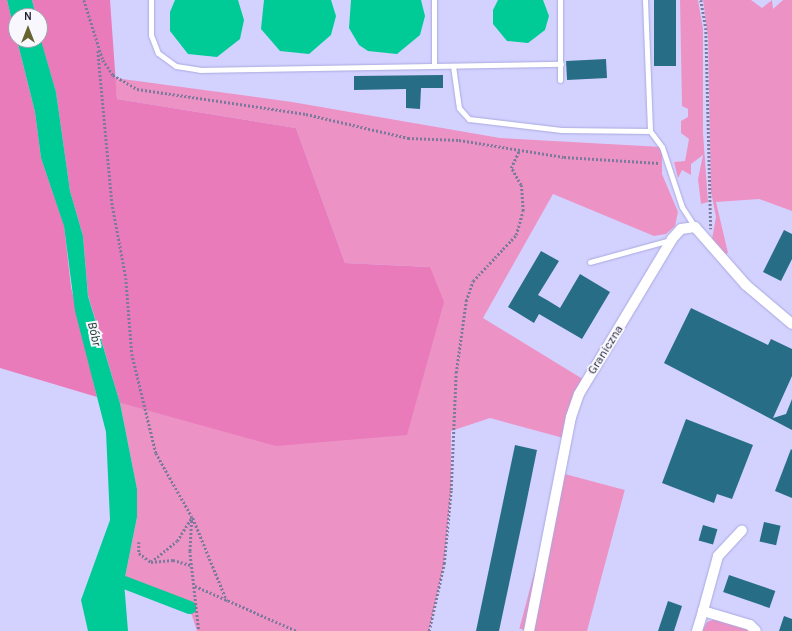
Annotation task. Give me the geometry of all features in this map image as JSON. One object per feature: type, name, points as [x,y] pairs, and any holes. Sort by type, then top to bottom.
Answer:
[{"type":"street","points":[[695,227],[746,285],[792,324]]},
{"type":"street","name":"Graniczna","points":[[529,631],[571,417],[579,394],[672,239],[681,229],[695,227]]},
{"type":"street","points":[[697,631],[718,556],[742,530]]},
{"type":"street","points":[[702,612],[744,623],[756,631]]},
{"type":"lane","points":[[151,0],[153,41],[158,53],[176,66],[200,70],[561,64]]},
{"type":"lane","points":[[434,0],[434,66]]},
{"type":"lane","points":[[560,0],[560,80]]},
{"type":"lane","points":[[645,0],[650,131],[659,140],[669,163],[682,207],[695,227]]},
{"type":"lane","points":[[453,66],[459,108],[469,119],[561,130],[650,131]]},
{"type":"lane","points":[[590,262],[672,239]]},
{"type":"path","points":[[84,0],[97,46],[112,203],[126,278],[132,354],[156,453],[192,517],[228,602]]},
{"type":"path","points":[[701,0],[706,28],[707,139],[714,220],[708,243]]},
{"type":"path","points":[[97,46],[113,75],[137,88],[300,113],[408,138],[459,140],[519,151],[669,163]]},
{"type":"path","points":[[429,631],[444,564],[451,490],[456,373],[466,301],[473,281],[516,235],[523,211],[521,184],[511,168],[519,151]]},
{"type":"path","points":[[151,562],[177,541],[192,517]]},
{"type":"path","points":[[192,517],[192,565],[199,631]]},
{"type":"path","points":[[139,542],[139,553],[151,562],[173,560],[192,565]]},
{"type":"path","points":[[194,586],[297,631]]},
{"type":"shaded area","points":[[0,0],[7,0],[9,8],[8,48],[19,48],[35,112],[41,158],[64,225],[71,287],[97,397],[0,368]]},
{"type":"shaded area","points":[[32,0],[110,0],[117,99],[296,128],[345,263],[430,267],[444,302],[407,435],[276,446],[120,403],[88,295],[83,236],[70,191],[56,92],[43,48],[48,48],[48,8],[34,8]]},
{"type":"shaded area","points":[[680,0],[698,0],[703,29],[703,133],[708,202],[701,204],[698,179],[703,155],[691,164],[691,175],[682,170],[678,178],[674,162],[685,161],[689,139],[681,133],[681,121],[688,117],[688,109],[682,106]]},
{"type":"shaded area","points":[[703,0],[751,0],[762,8],[772,0],[773,9],[783,0],[792,0],[792,211],[759,199],[716,202],[728,253],[725,254],[712,239],[716,217],[711,192],[708,38]]},
{"type":"shaded area","points":[[115,78],[292,102],[500,138],[662,147],[662,174],[678,212],[675,226],[666,234],[654,236],[553,194],[483,318],[586,381],[567,439],[490,418],[451,431],[451,490],[444,564],[429,631],[197,631],[189,607],[124,582],[137,517],[137,489],[120,403],[276,445],[430,267],[345,263],[296,128],[117,99]]},
{"type":"shaded area","points":[[561,473],[625,490],[587,631],[529,631],[519,629]]},
{"type":"shaded area","points":[[715,619],[745,628],[749,631],[702,631],[707,622]]},
{"type":"water","points":[[7,0],[32,0],[34,8],[9,8]]},
{"type":"water","points":[[175,0],[238,0],[244,20],[240,39],[217,57],[188,54],[170,31],[170,12]]},
{"type":"water","points":[[264,0],[331,0],[336,16],[331,35],[309,54],[280,51],[261,29]]},
{"type":"water","points":[[351,0],[421,0],[425,16],[420,35],[397,54],[368,51],[359,45],[349,28]]},
{"type":"water","points":[[498,0],[543,0],[549,16],[545,30],[528,43],[507,41],[493,24],[493,10]]},
{"type":"water","name":"Bóbr","points":[[19,48],[43,48],[56,92],[70,191],[83,236],[88,296],[120,403],[137,489],[137,517],[124,582],[128,631],[88,631],[81,600],[110,520],[106,432],[75,311],[64,226],[41,158],[35,112]]},
{"type":"building","points":[[654,0],[676,0],[676,66],[654,66]]},
{"type":"building","points":[[606,59],[607,78],[567,80],[566,61]]},
{"type":"building","points":[[443,75],[443,88],[421,88],[420,109],[406,108],[406,89],[354,90],[354,76]]},
{"type":"building","points":[[784,230],[792,234],[792,259],[781,281],[763,272]]},
{"type":"building","points":[[541,251],[559,261],[538,295],[560,308],[580,274],[610,292],[582,339],[539,314],[534,323],[508,307]]},
{"type":"building","points":[[691,308],[768,345],[771,339],[792,349],[792,376],[773,418],[786,414],[792,399],[792,430],[664,363]]},
{"type":"building","points":[[686,419],[753,445],[732,499],[717,494],[714,503],[662,483]]},
{"type":"building","points":[[515,445],[537,450],[525,509],[499,631],[476,631]]},
{"type":"building","points":[[791,449],[792,450],[792,498],[775,491]]},
{"type":"building","points":[[764,522],[781,526],[776,545],[760,541]]},
{"type":"building","points":[[703,525],[717,529],[713,545],[699,540]]},
{"type":"building","points":[[729,575],[775,591],[769,608],[723,592]]},
{"type":"building","points":[[668,601],[682,606],[674,631],[658,631]]},
{"type":"building","points":[[784,616],[792,619],[792,631],[779,631]]},
{"type":"waterway","points":[[124,582],[189,607]]}]
